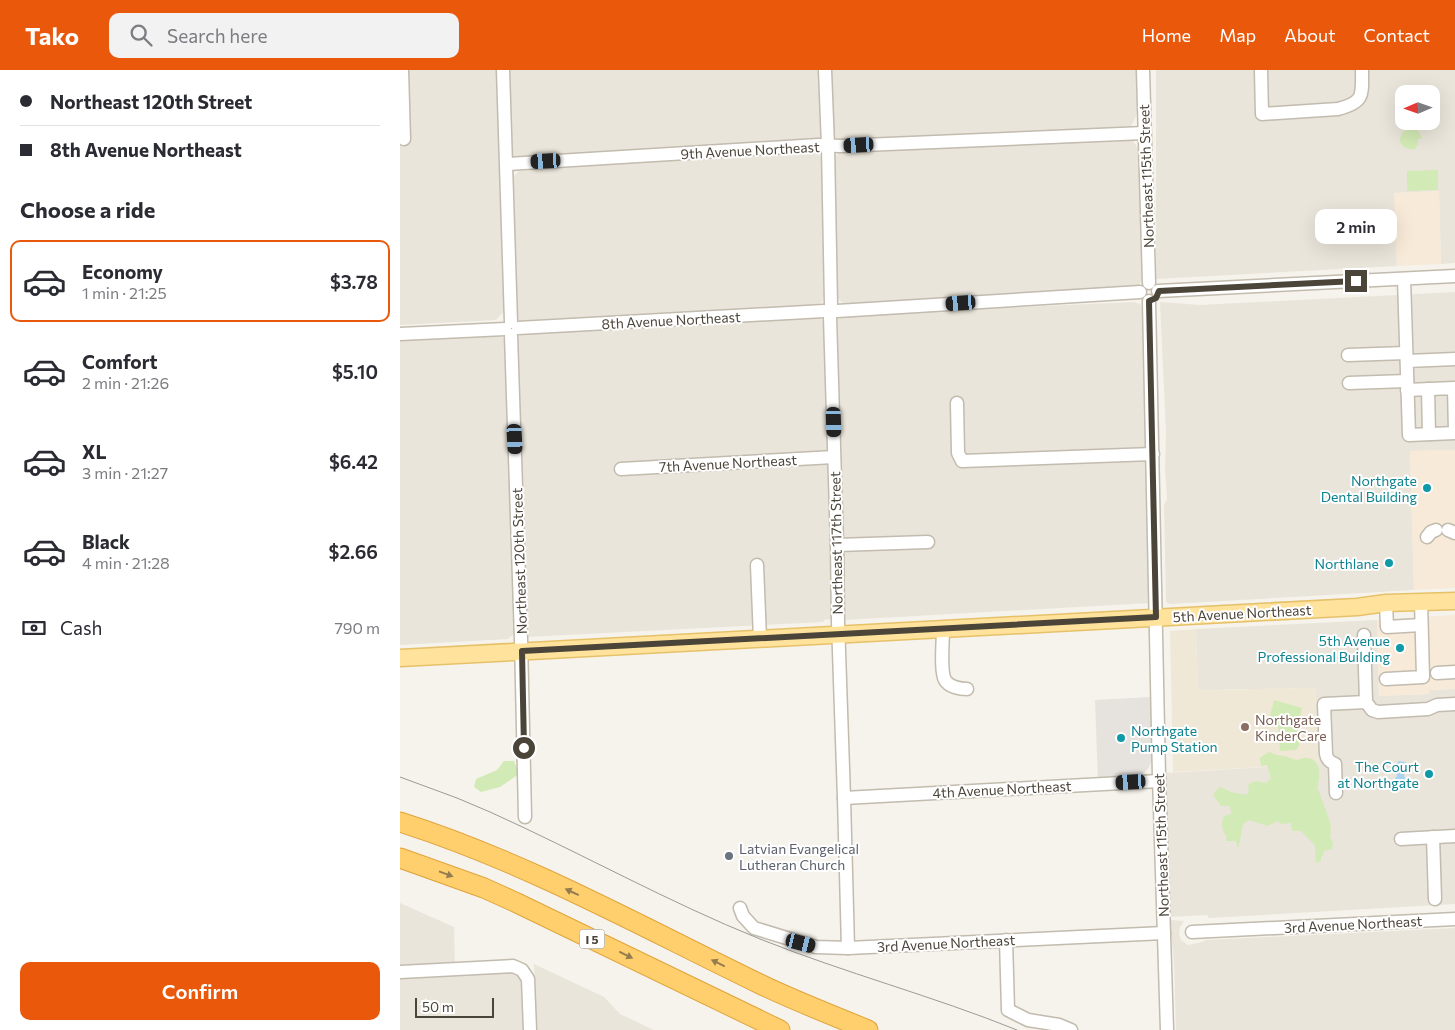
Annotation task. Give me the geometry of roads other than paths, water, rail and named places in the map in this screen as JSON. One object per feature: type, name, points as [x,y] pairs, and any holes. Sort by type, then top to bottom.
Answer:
[{"type":"highway","name":"I 5","points":[[400,822],[491,855],[589,900],[762,985],[848,1030]]},
{"type":"highway","name":"I 5","points":[[400,858],[484,888],[515,902],[780,1030]]},
{"type":"highway","points":[[762,985],[868,1030]]},
{"type":"main road","name":"5th Avenue Northeast","points":[[400,658],[1357,607],[1421,601],[1455,601]]},
{"type":"street","points":[[402,70],[404,139]]},
{"type":"street","name":"Northeast 120th Street","points":[[503,70],[522,651],[525,817]]},
{"type":"street","name":"Northeast 117th Street","points":[[825,70],[838,635],[848,948]]},
{"type":"street","name":"Northeast 115th Street","points":[[1142,70],[1167,1030]]},
{"type":"street","points":[[1261,70],[1262,114],[1338,109],[1350,106],[1358,100],[1362,92],[1362,70]]},
{"type":"street","name":"9th Avenue Northeast","points":[[507,164],[818,145],[840,146],[1144,133]]},
{"type":"street","name":"8th Avenue Northeast","points":[[400,334],[1455,276]]},
{"type":"street","points":[[1349,383],[1407,385],[1428,389],[1454,388],[1455,433],[1409,435],[1407,385],[1406,357],[1404,279]]},
{"type":"street","points":[[1348,354],[1455,359]]},
{"type":"street","points":[[1428,389],[1429,434]]},
{"type":"street","points":[[957,403],[958,453],[962,461],[1153,454]]},
{"type":"street","name":"7th Avenue Northeast","points":[[621,469],[834,457]]},
{"type":"street","points":[[837,545],[928,542]]},
{"type":"street","points":[[757,565],[760,639]]},
{"type":"street","points":[[1386,679],[1423,677],[1421,601]]},
{"type":"street","points":[[1386,603],[1387,627],[1422,625]]},
{"type":"street","points":[[943,629],[942,658],[946,681],[952,686],[967,689]]},
{"type":"street","points":[[1364,635],[1366,702],[1372,710],[1378,712],[1428,709],[1437,705],[1455,704]]},
{"type":"street","points":[[1437,673],[1455,672]]},
{"type":"street","points":[[1336,793],[1335,764],[1327,759],[1326,754],[1324,704],[1366,702]]},
{"type":"street","name":"4th Avenue Northeast","points":[[844,798],[1160,781]]},
{"type":"street","points":[[1401,839],[1455,836]]},
{"type":"street","points":[[1433,837],[1435,899]]},
{"type":"street","name":"3rd Avenue Northeast","points":[[740,908],[754,928],[816,947],[848,948],[1164,933]]},
{"type":"street","name":"3rd Avenue Northeast","points":[[1192,932],[1455,919]]},
{"type":"street","points":[[1006,940],[1008,1010],[1028,1020],[1059,1025],[1071,1030]]},
{"type":"street","points":[[400,972],[513,966],[522,970],[528,979],[530,1030]]},
{"type":"water","points":[[1399,761],[1405,762],[1408,767],[1404,775],[1407,785],[1405,787],[1400,787],[1395,779],[1397,769],[1395,765]]},
{"type":"tram line","points":[[400,777],[490,812],[726,925],[760,939],[1017,1030]]},
{"type":"place","name":"Northgate Dental Building","points":[[1427,488]]},
{"type":"place","name":"Northlane","points":[[1389,563]]},
{"type":"place","name":"5th Avenue Professional Building","points":[[1400,648]]},
{"type":"place","name":"Northgate KinderCare","points":[[1245,727]]},
{"type":"place","name":"Northgate Pump Station","points":[[1121,738]]},
{"type":"place","name":"The Court at Northgate","points":[[1429,774]]},
{"type":"place","name":"Latvian Evangelical Lutheran Church","points":[[729,856]]}]
